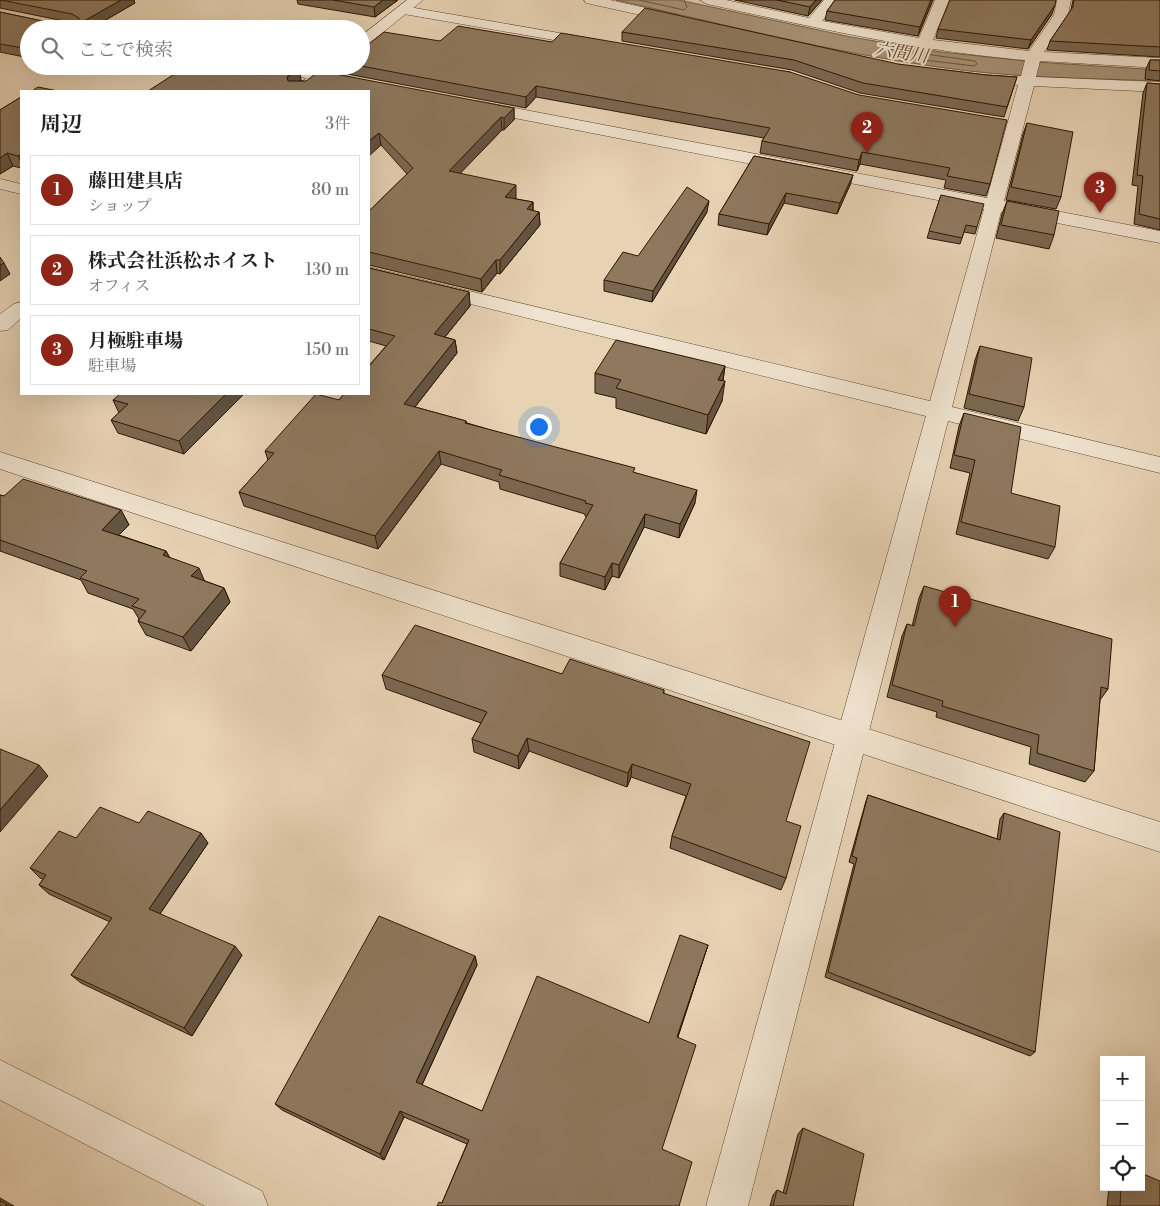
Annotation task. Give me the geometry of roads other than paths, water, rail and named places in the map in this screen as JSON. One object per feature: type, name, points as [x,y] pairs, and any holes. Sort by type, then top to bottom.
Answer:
[{"type":"street","points":[[370,36],[416,0]]},
{"type":"street","points":[[591,0],[695,23]]},
{"type":"street","points":[[707,0],[813,23],[924,43],[1030,68],[1160,87]]},
{"type":"street","points":[[813,23],[831,0]]},
{"type":"street","points":[[924,43],[942,0]]},
{"type":"street","points":[[727,1206],[994,205],[1010,125],[1030,68],[1061,15],[1064,0]]},
{"type":"street","points":[[404,10],[607,45]]},
{"type":"street","points":[[992,79],[1030,68],[1160,63]]},
{"type":"street","points":[[301,90],[320,75]]},
{"type":"street","points":[[336,75],[361,84]]},
{"type":"street","points":[[458,102],[1160,237]]},
{"type":"street","points":[[0,184],[20,189]]},
{"type":"street","points":[[370,273],[1160,465]]},
{"type":"street","points":[[0,325],[20,309]]},
{"type":"street","points":[[0,460],[1160,838]]},
{"type":"street","points":[[0,1079],[247,1206]]},
{"type":"water","name":"六間川","points":[[616,0],[679,0],[851,37],[941,52],[1035,62],[1160,70],[1160,81],[965,71],[897,61],[816,46]]},
{"type":"place","name":"株式会社浜松ホイスト","points":[[867,153]]},
{"type":"place","name":"月極駐車場","points":[[1100,213]]},
{"type":"place","name":"藤田建具店","points":[[955,627]]}]
